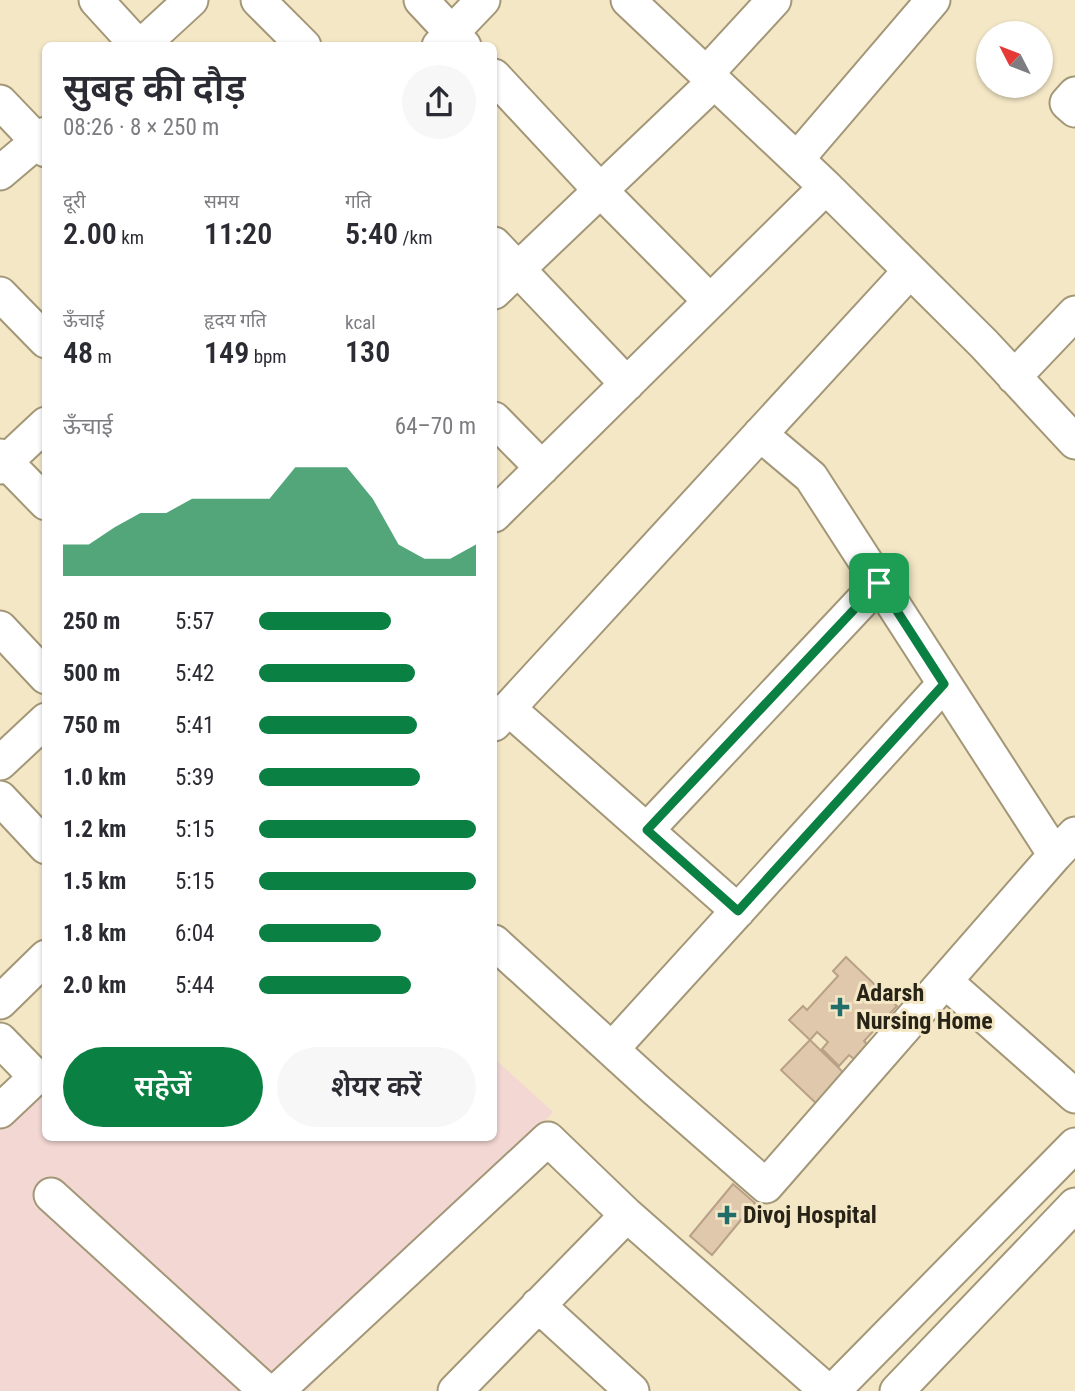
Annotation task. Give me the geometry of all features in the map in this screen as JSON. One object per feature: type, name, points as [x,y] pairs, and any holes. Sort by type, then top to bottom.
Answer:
[{"type":"street","points":[[96,0],[136,42]]},
{"type":"street","points":[[144,42],[191,0]]},
{"type":"street","points":[[258,0],[300,42]]},
{"type":"street","points":[[421,0],[452,41],[482,0]]},
{"type":"street","points":[[628,0],[826,187],[1014,376],[1075,442]]},
{"type":"street","points":[[505,281],[600,190],[710,78],[774,0]]},
{"type":"street","points":[[797,159],[933,0]]},
{"type":"street","points":[[497,79],[600,190],[710,301]]},
{"type":"street","points":[[1075,94],[1067,103],[1075,110]]},
{"type":"street","points":[[0,102],[42,140]]},
{"type":"street","points":[[0,173],[42,142]]},
{"type":"street","points":[[497,512],[826,187]]},
{"type":"street","points":[[497,254],[505,281],[627,384]]},
{"type":"street","points":[[738,911],[647,830],[501,716],[910,271]]},
{"type":"street","points":[[0,294],[42,337]]},
{"type":"street","points":[[1014,376],[1075,313]]},
{"type":"street","points":[[497,422],[542,468]]},
{"type":"street","points":[[42,427],[2,462],[42,499]]},
{"type":"street","points":[[497,945],[766,1186],[1065,844],[944,684],[811,477],[760,434]]},
{"type":"street","points":[[647,830],[879,583]]},
{"type":"street","points":[[0,628],[42,673]]},
{"type":"street","points":[[612,1049],[944,684]]},
{"type":"street","points":[[0,763],[42,724]]},
{"type":"street","points":[[0,798],[42,843]]},
{"type":"street","points":[[0,1002],[42,961]]},
{"type":"street","points":[[945,981],[1075,1096]]},
{"type":"street","points":[[0,1040],[36,1077],[0,1111]]},
{"type":"street","points":[[277,1391],[548,1139],[627,1215],[827,1391]]},
{"type":"street","points":[[833,1391],[1075,1145]]},
{"type":"street","points":[[51,1195],[266,1391]]},
{"type":"street","points":[[897,1391],[1075,1205]]},
{"type":"street","points":[[455,1391],[627,1215]]},
{"type":"street","points":[[538,1305],[632,1391]]},
{"type":"shaded area","points":[[497,1061],[553,1112],[307,1391],[0,1391],[0,1126],[42,1078],[42,1141],[497,1141]]},
{"type":"building","points":[[846,957],[897,1006],[864,1041],[868,1045],[854,1059],[849,1055],[839,1066],[822,1049],[828,1042],[817,1032],[810,1040],[789,1020],[803,1006],[807,1010],[838,976],[833,971]]},
{"type":"building","points":[[810,1040],[848,1077],[820,1107],[781,1070]]},
{"type":"building","points":[[733,1184],[755,1203],[712,1255],[690,1236]]},
{"type":"place","name":"Adarsh Nursing Home","points":[[840,1007]]},
{"type":"place","name":"Divoj Hospital","points":[[727,1215]]},
{"type":"route","points":[[879,583],[944,684],[738,911],[647,830],[879,583]]}]
